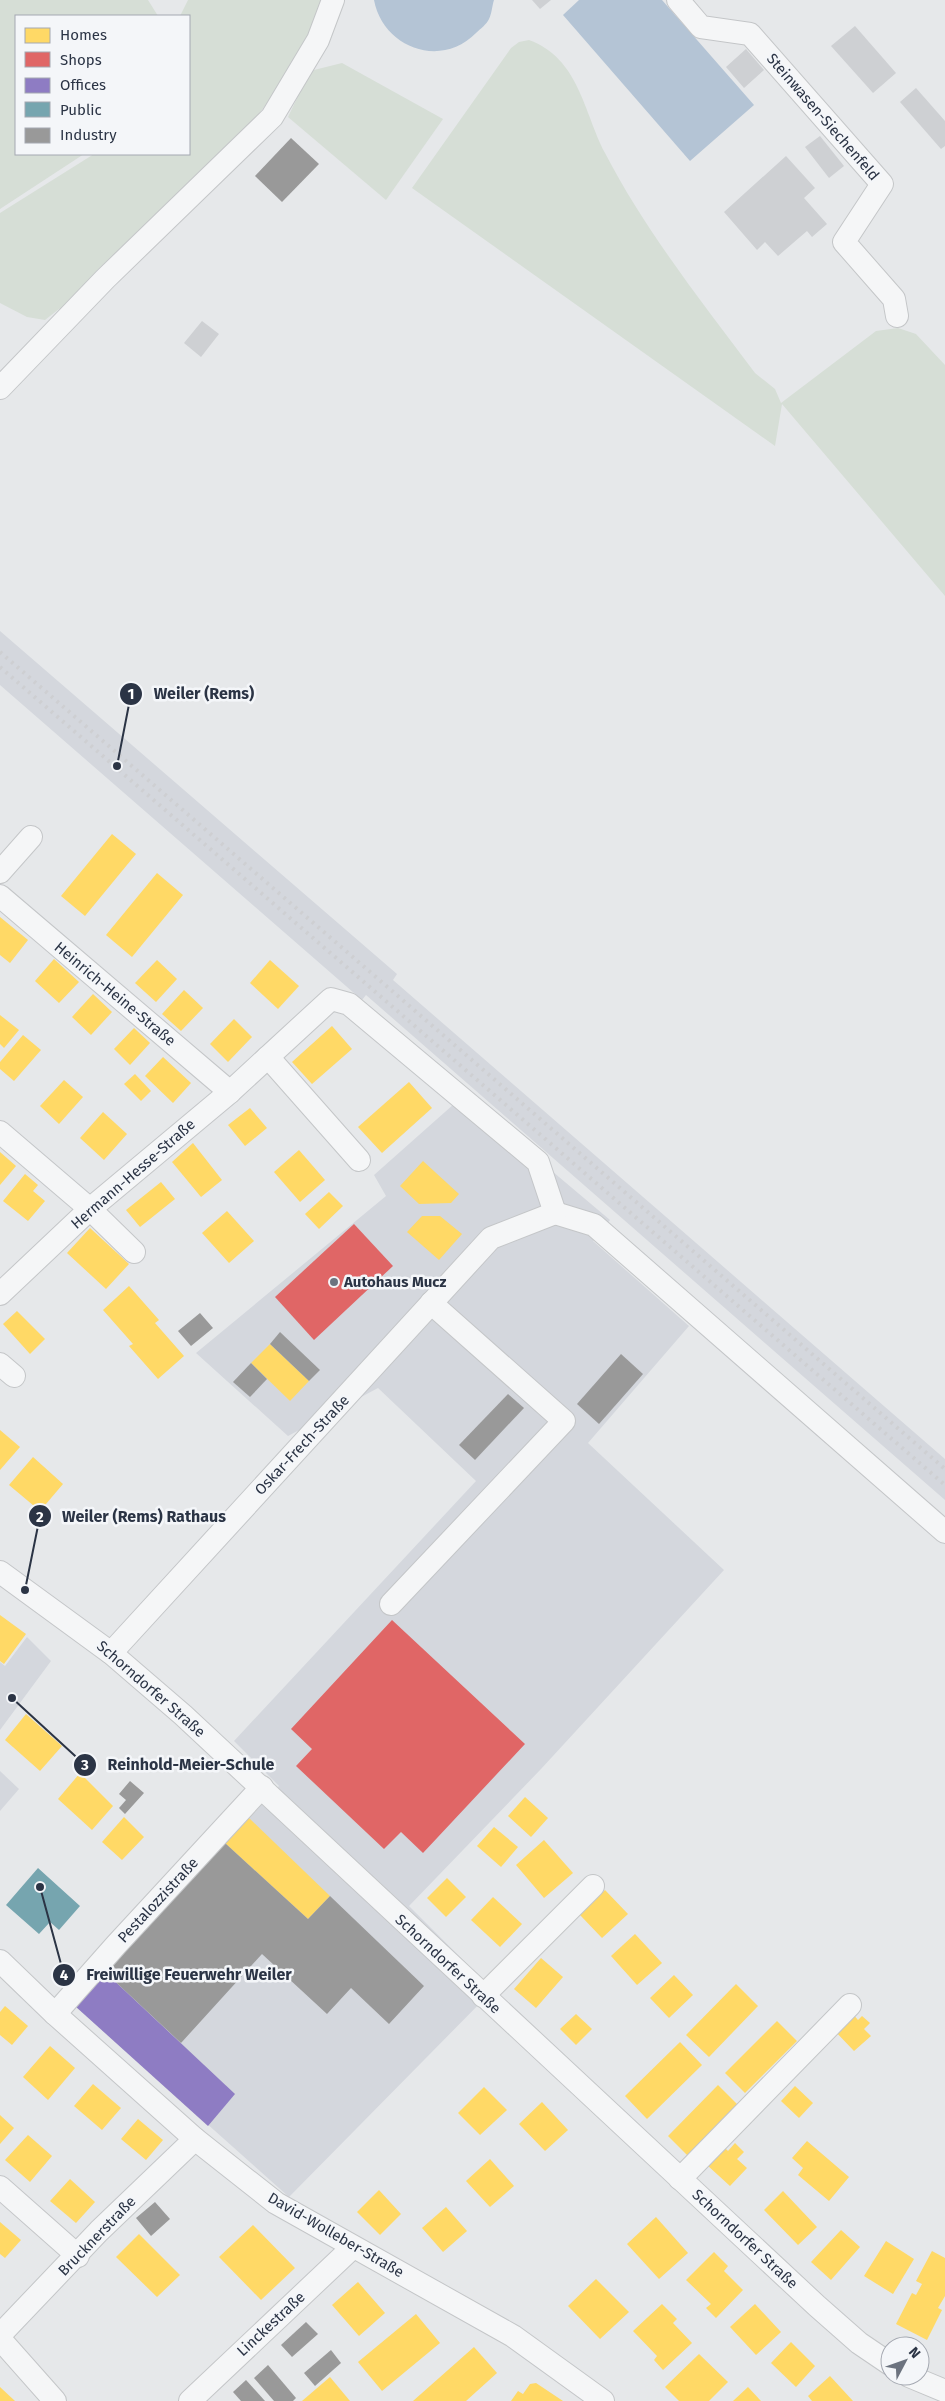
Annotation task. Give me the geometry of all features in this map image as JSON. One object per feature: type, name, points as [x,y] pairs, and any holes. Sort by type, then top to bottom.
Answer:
[{"type":"street","points":[[0,388],[105,279],[272,117],[318,40],[333,0]]},
{"type":"street","name":"Steinwasen-Siechenfeld","points":[[678,0],[702,27],[750,34],[882,184],[844,242],[894,299],[897,316]]},
{"type":"street","points":[[0,872],[31,837]]},
{"type":"street","name":"Heinrich-Heine-Straße","points":[[0,896],[230,1092]]},
{"type":"street","name":"Hermann-Hesse-Straße","points":[[0,1294],[90,1209],[230,1092],[331,999],[349,1004],[538,1162],[555,1213]]},
{"type":"street","points":[[268,1057],[359,1160]]},
{"type":"street","points":[[0,1132],[90,1209],[134,1252]]},
{"type":"street","points":[[555,1213],[594,1225],[945,1532]]},
{"type":"street","name":"Oskar-Frech-Straße","points":[[111,1653],[491,1238],[555,1213]]},
{"type":"street","points":[[391,1604],[564,1421],[432,1303]]},
{"type":"street","name":"Schorndorfer Straße","points":[[0,1572],[111,1653],[262,1787],[376,1898],[838,2325],[880,2357]]},
{"type":"street","name":"Pestalozzistraße","points":[[55,2014],[262,1787]]},
{"type":"street","points":[[483,1996],[593,1886]]},
{"type":"street","name":"David-Wolleber-Straße","points":[[0,1961],[55,2014],[195,2139],[276,2203],[513,2336],[603,2401]]},
{"type":"street","points":[[680,2179],[850,2005]]},
{"type":"street","name":"Brucknerstraße","points":[[0,2337],[78,2256],[99,2231],[195,2139]]},
{"type":"street","points":[[0,2187],[78,2256]]},
{"type":"street","name":"Linckestraße","points":[[190,2401],[353,2247]]},
{"type":"street","points":[[0,2337],[55,2401]]},
{"type":"street","points":[[930,2385],[945,2391]]},
{"type":"shaded area","points":[[0,0],[148,0],[157,15],[15,15],[15,155],[82,155],[0,209]]},
{"type":"shaded area","points":[[188,0],[324,0],[290,68],[246,130],[71,306],[59,309],[45,320],[27,317],[0,303],[0,213],[92,155],[190,155],[190,15],[180,15]]},
{"type":"shaded area","points":[[529,40],[546,48],[569,73],[578,88],[605,153],[638,211],[695,293],[755,373],[775,389],[781,403],[876,331],[898,328],[916,334],[945,365],[945,596],[782,404],[775,446],[412,188],[511,48],[519,42]]},
{"type":"shaded area","points":[[342,63],[443,119],[386,200],[288,117],[310,71]]},
{"type":"shaded area","points":[[0,631],[397,974],[393,980],[945,1459],[945,1500],[366,995],[362,1000],[0,685]]},
{"type":"shaded area","points":[[463,1096],[610,1220],[593,1241],[689,1326],[588,1443],[724,1570],[541,1769],[409,1906],[493,1990],[289,2197],[75,2006],[279,1786],[234,1741],[476,1481],[378,1388],[288,1436],[196,1353],[386,1196],[374,1175]]},
{"type":"shaded area","points":[[27,1637],[51,1661],[0,1730],[0,1662],[5,1666]]},
{"type":"shaded area","points":[[0,1771],[19,1789],[0,1811]]},
{"type":"water","points":[[374,0],[494,0],[488,21],[476,33],[462,44],[447,50],[431,51],[415,48],[401,41],[389,30],[380,17]]},
{"type":"water","points":[[579,0],[662,0],[754,105],[690,161],[563,15]]},
{"type":"building: Homes","points":[[112,834],[136,854],[85,916],[61,896]]},
{"type":"building: Homes","points":[[157,873],[183,895],[132,957],[106,935]]},
{"type":"building: Homes","points":[[0,917],[28,940],[10,963],[0,955]]},
{"type":"building: Homes","points":[[54,959],[79,982],[59,1003],[35,981]]},
{"type":"building: Homes","points":[[157,960],[177,979],[156,1002],[135,983]]},
{"type":"building: Homes","points":[[270,960],[299,986],[278,1009],[250,983]]},
{"type":"building: Homes","points":[[184,990],[203,1008],[181,1031],[162,1014]]},
{"type":"building: Homes","points":[[93,994],[112,1012],[91,1035],[72,1017]]},
{"type":"building: Homes","points":[[0,1015],[19,1030],[4,1048],[0,1044]]},
{"type":"building: Homes","points":[[234,1019],[252,1037],[228,1062],[210,1044]]},
{"type":"building: Homes","points":[[332,1026],[352,1049],[312,1084],[292,1062]]},
{"type":"building: Homes","points":[[134,1028],[150,1043],[130,1065],[114,1049]]},
{"type":"building: Homes","points":[[23,1035],[41,1050],[14,1081],[0,1069],[0,1062]]},
{"type":"building: Homes","points":[[163,1057],[191,1083],[173,1103],[145,1076]]},
{"type":"building: Homes","points":[[135,1074],[151,1091],[141,1101],[124,1084]]},
{"type":"building: Homes","points":[[64,1080],[83,1097],[59,1124],[40,1106]]},
{"type":"building: Homes","points":[[409,1082],[432,1108],[382,1153],[358,1127]]},
{"type":"building: Homes","points":[[250,1108],[267,1128],[245,1146],[228,1125]]},
{"type":"building: Homes","points":[[103,1112],[127,1134],[104,1160],[80,1138]]},
{"type":"building: Homes","points":[[193,1143],[222,1180],[201,1197],[172,1162]]},
{"type":"building: Homes","points":[[299,1150],[325,1180],[300,1202],[274,1172]]},
{"type":"building: Homes","points":[[0,1152],[16,1166],[0,1185]]},
{"type":"building: Homes","points":[[423,1161],[459,1194],[451,1203],[419,1204],[400,1186]]},
{"type":"building: Homes","points":[[25,1174],[38,1185],[33,1191],[45,1201],[28,1221],[3,1201]]},
{"type":"building: Homes","points":[[161,1182],[175,1199],[140,1227],[126,1210]]},
{"type":"building: Homes","points":[[329,1192],[343,1206],[319,1229],[305,1214]]},
{"type":"building: Homes","points":[[227,1211],[254,1241],[229,1263],[202,1233]]},
{"type":"building: Homes","points":[[422,1216],[440,1216],[462,1234],[439,1260],[407,1232]]},
{"type":"building: Homes","points":[[90,1228],[129,1264],[106,1289],[67,1253]]},
{"type":"building: Homes","points":[[129,1286],[159,1320],[155,1323],[184,1356],[158,1379],[129,1346],[133,1344],[103,1310]]},
{"type":"building: Homes","points":[[17,1311],[45,1339],[30,1354],[3,1324]]},
{"type":"building: Homes","points":[[270,1344],[309,1381],[290,1401],[251,1363]]},
{"type":"building: Homes","points":[[0,1430],[20,1447],[0,1470]]},
{"type":"building: Homes","points":[[33,1457],[63,1484],[40,1511],[9,1485]]},
{"type":"building: Homes","points":[[0,1615],[26,1634],[4,1664],[0,1661]]},
{"type":"building: Homes","points":[[26,1714],[62,1746],[40,1771],[5,1740]]},
{"type":"building: Homes","points":[[80,1773],[113,1806],[92,1830],[58,1799]]},
{"type":"building: Homes","points":[[525,1797],[548,1818],[531,1837],[508,1816]]},
{"type":"building: Homes","points":[[124,1817],[144,1837],[122,1860],[102,1842]]},
{"type":"building: Homes","points":[[249,1818],[330,1896],[308,1919],[225,1843]]},
{"type":"building: Homes","points":[[494,1827],[518,1847],[501,1867],[477,1846]]},
{"type":"building: Homes","points":[[544,1840],[573,1873],[544,1898],[516,1865]]},
{"type":"building: Homes","points":[[447,1878],[466,1897],[446,1917],[427,1898]]},
{"type":"building: Homes","points":[[605,1890],[628,1914],[602,1938],[580,1915]]},
{"type":"building: Homes","points":[[493,1897],[522,1924],[500,1947],[471,1920]]},
{"type":"building: Homes","points":[[635,1934],[662,1963],[637,1985],[611,1956]]},
{"type":"building: Homes","points":[[541,1958],[563,1977],[536,2008],[514,1989]]},
{"type":"building: Homes","points":[[674,1975],[693,1995],[669,2018],[650,1998]]},
{"type":"building: Homes","points":[[736,1984],[758,2006],[709,2057],[686,2035]]},
{"type":"building: Homes","points":[[5,2006],[28,2026],[12,2045],[0,2035],[0,2012]]},
{"type":"building: Homes","points":[[851,2012],[858,2020],[862,2016],[870,2023],[864,2029],[871,2036],[854,2051],[833,2029]]},
{"type":"building: Homes","points":[[576,2014],[592,2029],[576,2045],[560,2029]]},
{"type":"building: Homes","points":[[777,2021],[797,2041],[745,2093],[725,2073]]},
{"type":"building: Homes","points":[[680,2042],[702,2065],[647,2119],[625,2096]]},
{"type":"building: Homes","points":[[50,2046],[75,2068],[48,2100],[23,2077]]},
{"type":"building: Homes","points":[[93,2084],[121,2108],[102,2130],[74,2106]]},
{"type":"building: Homes","points":[[718,2085],[739,2106],[689,2157],[668,2136]]},
{"type":"building: Homes","points":[[795,2086],[813,2103],[799,2118],[781,2101]]},
{"type":"building: Homes","points":[[484,2087],[507,2110],[480,2135],[458,2113]]},
{"type":"building: Homes","points":[[542,2102],[568,2130],[545,2151],[519,2124]]},
{"type":"building: Homes","points":[[0,2115],[14,2128],[0,2144]]},
{"type":"building: Homes","points":[[138,2119],[163,2140],[146,2160],[121,2139]]},
{"type":"building: Homes","points":[[28,2135],[52,2156],[30,2182],[5,2160]]},
{"type":"building: Homes","points":[[807,2141],[849,2177],[829,2201],[798,2175],[803,2168],[792,2158]]},
{"type":"building: Homes","points":[[735,2143],[744,2152],[737,2159],[747,2168],[730,2186],[707,2165],[724,2147],[728,2151]]},
{"type":"building: Homes","points":[[490,2159],[514,2186],[490,2207],[466,2181]]},
{"type":"building: Homes","points":[[70,2179],[95,2202],[76,2223],[50,2201]]},
{"type":"building: Homes","points":[[379,2190],[401,2214],[380,2235],[357,2212]]},
{"type":"building: Homes","points":[[783,2191],[817,2227],[798,2245],[764,2210]]},
{"type":"building: Homes","points":[[446,2207],[467,2231],[443,2252],[422,2228]]},
{"type":"building: Homes","points":[[656,2217],[688,2253],[659,2279],[627,2244]]},
{"type":"building: Homes","points":[[0,2222],[21,2240],[5,2258],[0,2254]]},
{"type":"building: Homes","points":[[253,2225],[295,2268],[261,2300],[219,2257]]},
{"type":"building: Homes","points":[[841,2230],[860,2247],[831,2280],[811,2262]]},
{"type":"building: Homes","points":[[139,2234],[180,2275],[157,2297],[116,2257]]},
{"type":"building: Homes","points":[[886,2241],[914,2259],[893,2294],[864,2276]]},
{"type":"building: Homes","points":[[932,2251],[945,2258],[945,2296],[938,2308],[942,2310],[929,2336],[919,2336],[896,2324],[912,2293],[916,2295],[922,2284],[916,2281]]},
{"type":"building: Homes","points":[[714,2252],[728,2266],[724,2271],[743,2290],[716,2318],[706,2308],[711,2304],[686,2280]]},
{"type":"building: Homes","points":[[596,2279],[629,2312],[600,2339],[568,2306]]},
{"type":"building: Homes","points":[[358,2282],[385,2313],[359,2336],[332,2305]]},
{"type":"building: Homes","points":[[662,2304],[677,2319],[673,2323],[692,2343],[663,2370],[654,2360],[657,2356],[633,2331]]},
{"type":"building: Homes","points":[[755,2304],[781,2332],[756,2355],[730,2327]]},
{"type":"building: Homes","points":[[416,2314],[440,2343],[382,2391],[358,2362]]},
{"type":"building: Homes","points":[[791,2342],[815,2366],[796,2387],[771,2363]]},
{"type":"building: Homes","points":[[474,2347],[497,2373],[466,2401],[413,2401]]},
{"type":"building: Homes","points":[[699,2354],[728,2382],[709,2401],[679,2401],[665,2387]]},
{"type":"building: Homes","points":[[830,2376],[853,2401],[812,2401],[808,2396]]},
{"type":"building: Homes","points":[[330,2377],[350,2401],[302,2401]]},
{"type":"building: Homes","points":[[536,2383],[563,2401],[511,2401],[518,2391],[523,2394],[530,2384]]},
{"type":"building: Homes","points":[[0,2387],[15,2401],[0,2401]]},
{"type":"building: Homes","points":[[748,2387],[761,2401],[733,2401]]},
{"type":"building: Shops","name":"Autohaus Mucz","points":[[354,1224],[393,1266],[314,1340],[275,1297]]},
{"type":"building: Shops","points":[[392,1620],[525,1744],[423,1853],[401,1832],[384,1849],[296,1766],[312,1749],[291,1729]]},
{"type":"building: Offices","points":[[105,1972],[235,2094],[208,2126],[75,2006]]},
{"type":"building: Public","points":[[38,1868],[80,1906],[59,1930],[50,1922],[39,1934],[6,1905]]},
{"type":"building: Industry","points":[[291,138],[319,164],[282,202],[255,176]]},
{"type":"building: Industry","points":[[200,1313],[213,1328],[191,1346],[178,1331]]},
{"type":"building: Industry","points":[[280,1332],[320,1370],[309,1381],[270,1344]]},
{"type":"building: Industry","points":[[621,1354],[643,1374],[599,1424],[577,1404]]},
{"type":"building: Industry","points":[[251,1363],[267,1379],[250,1397],[233,1382]]},
{"type":"building: Industry","points":[[508,1394],[524,1408],[475,1460],[459,1445]]},
{"type":"building: Industry","points":[[130,1781],[144,1793],[125,1814],[119,1808],[126,1800],[119,1794]]},
{"type":"building: Industry","points":[[225,1843],[308,1919],[330,1896],[424,1986],[389,2024],[351,1988],[327,2014],[262,1954],[181,2043],[105,1972]]},
{"type":"building: Industry","points":[[155,2202],[170,2219],[151,2236],[136,2218]]},
{"type":"building: Industry","points":[[306,2322],[318,2334],[292,2357],[281,2345]]},
{"type":"building: Industry","points":[[331,2350],[341,2363],[315,2386],[304,2373]]},
{"type":"building: Industry","points":[[268,2365],[296,2398],[293,2401],[274,2401],[254,2378]]},
{"type":"building: Industry","points":[[246,2380],[265,2401],[241,2401],[233,2392]]},
{"type":"building: Other","points":[[532,0],[551,0],[540,9]]},
{"type":"building: Other","points":[[855,26],[896,73],[873,93],[831,46]]},
{"type":"building: Other","points":[[746,49],[764,70],[744,88],[726,67]]},
{"type":"building: Other","points":[[916,88],[945,121],[945,146],[941,149],[900,102]]},
{"type":"building: Other","points":[[820,136],[844,166],[829,178],[805,147]]},
{"type":"building: Other","points":[[786,156],[815,188],[804,198],[827,224],[812,237],[807,231],[778,256],[765,242],[757,250],[724,212]]},
{"type":"building: Other","points":[[202,321],[219,334],[201,357],[184,343]]},
{"type":"railway","points":[[0,652],[945,1469]]},
{"type":"railway","points":[[0,667],[945,1485]]},
{"type":"place","name":"Weiler (Rems)","points":[[117,766]]},
{"type":"place","name":"Autohaus Mucz","points":[[334,1282]]},
{"type":"place","name":"Weiler (Rems) Rathaus","points":[[25,1590]]},
{"type":"place","name":"Reinhold-Meier-Schule","points":[[12,1698]]},
{"type":"place","name":"Freiwillige Feuerwehr Weiler","points":[[40,1887]]}]
